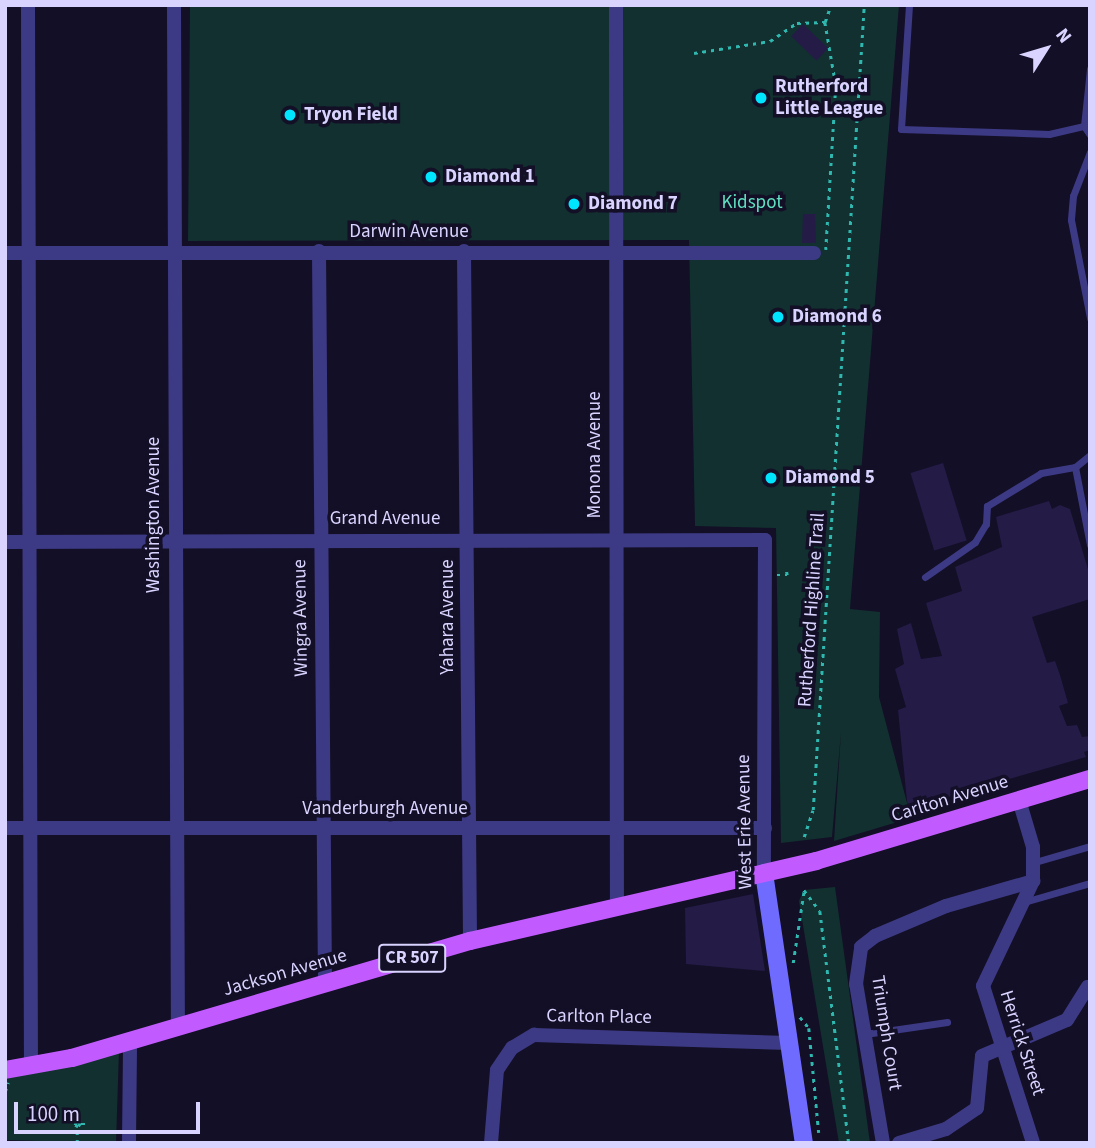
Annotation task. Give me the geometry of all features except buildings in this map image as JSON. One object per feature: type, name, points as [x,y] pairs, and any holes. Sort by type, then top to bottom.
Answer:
[{"type":"main road","name":"Carlton Avenue","points":[[822,860],[1090,779]]},
{"type":"main road","name":"Jackson Avenue","points":[[5,1070],[31,1067],[130,1040],[470,941],[822,860]]},
{"type":"street","points":[[28,5],[31,1067]]},
{"type":"street","name":"Washington Avenue","points":[[174,5],[173,539],[178,1025]]},
{"type":"street","name":"Monona Avenue","points":[[616,5],[614,538],[617,906]]},
{"type":"street","name":"Wingra Avenue","points":[[319,251],[319,539],[325,984]]},
{"type":"street","name":"Yahara Avenue","points":[[464,251],[470,941]]},
{"type":"street","name":"Darwin Avenue","points":[[5,253],[814,253]]},
{"type":"street","name":"Grand Avenue","points":[[5,542],[466,538],[765,540]]},
{"type":"street","name":"West Erie Avenue","points":[[765,540],[764,873],[789,1043],[811,1141]]},
{"type":"street","name":"Herrick Street","points":[[1019,800],[1035,862],[1033,881],[984,986],[1033,1143]]},
{"type":"street","name":"Vanderburgh Avenue","points":[[5,828],[765,828]]},
{"type":"street","name":"Triumph Court","points":[[884,1143],[856,984],[861,947],[875,936],[946,905],[1033,881]]},
{"type":"street","points":[[899,1143],[946,1129],[977,1108],[982,1056],[1002,1044],[1067,1020],[1088,987]]},
{"type":"street","name":"Carlton Place","points":[[491,1143],[497,1070],[512,1048],[534,1035],[789,1043]]},
{"type":"street","points":[[129,1143],[130,1040]]},
{"type":"lane","points":[[909,5],[901,129],[1049,134],[1084,126]]},
{"type":"lane","points":[[1090,69],[1084,126],[1090,135]]},
{"type":"lane","points":[[1090,152],[1073,196],[1071,220],[1090,318]]},
{"type":"lane","points":[[925,577],[975,542],[986,524],[987,506],[1041,473],[1075,467],[1090,455]]},
{"type":"lane","points":[[1075,467],[1090,545]]},
{"type":"lane","points":[[1035,862],[1090,846]]},
{"type":"lane","points":[[1023,902],[1090,883]]},
{"type":"lane","points":[[865,1034],[947,1022]]},
{"type":"path","points":[[814,253],[828,247],[836,86],[825,22],[831,5]]},
{"type":"path","name":"Rutherford Highline Trail","points":[[804,837],[814,797],[864,5]]},
{"type":"path","points":[[694,53],[771,41],[797,23],[825,22]]},
{"type":"path","points":[[793,967],[804,890],[820,911],[849,1143]]},
{"type":"path","points":[[796,1012],[808,1028],[811,1141]]},
{"type":"path","points":[[78,1143],[79,1126],[90,1124]]},
{"type":"green space","name":"Kidspot","points":[[190,5],[899,5],[850,609],[880,612],[879,697],[911,818],[834,841],[841,732],[832,837],[781,843],[776,528],[695,526],[689,240],[188,241]]},
{"type":"green space","points":[[835,887],[870,1143],[839,1143],[799,901],[804,890]]},
{"type":"green space","points":[[119,1050],[116,1143],[5,1140],[5,1079]]},
{"type":"place","name":"Rutherford Little League","points":[[761,98]]},
{"type":"place","name":"Tryon Field","points":[[290,115]]},
{"type":"place","name":"Diamond 1","points":[[431,177]]},
{"type":"place","name":"Diamond 7","points":[[574,204]]},
{"type":"place","name":"Diamond 6","points":[[778,317]]},
{"type":"place","name":"Diamond 5","points":[[771,478]]}]
